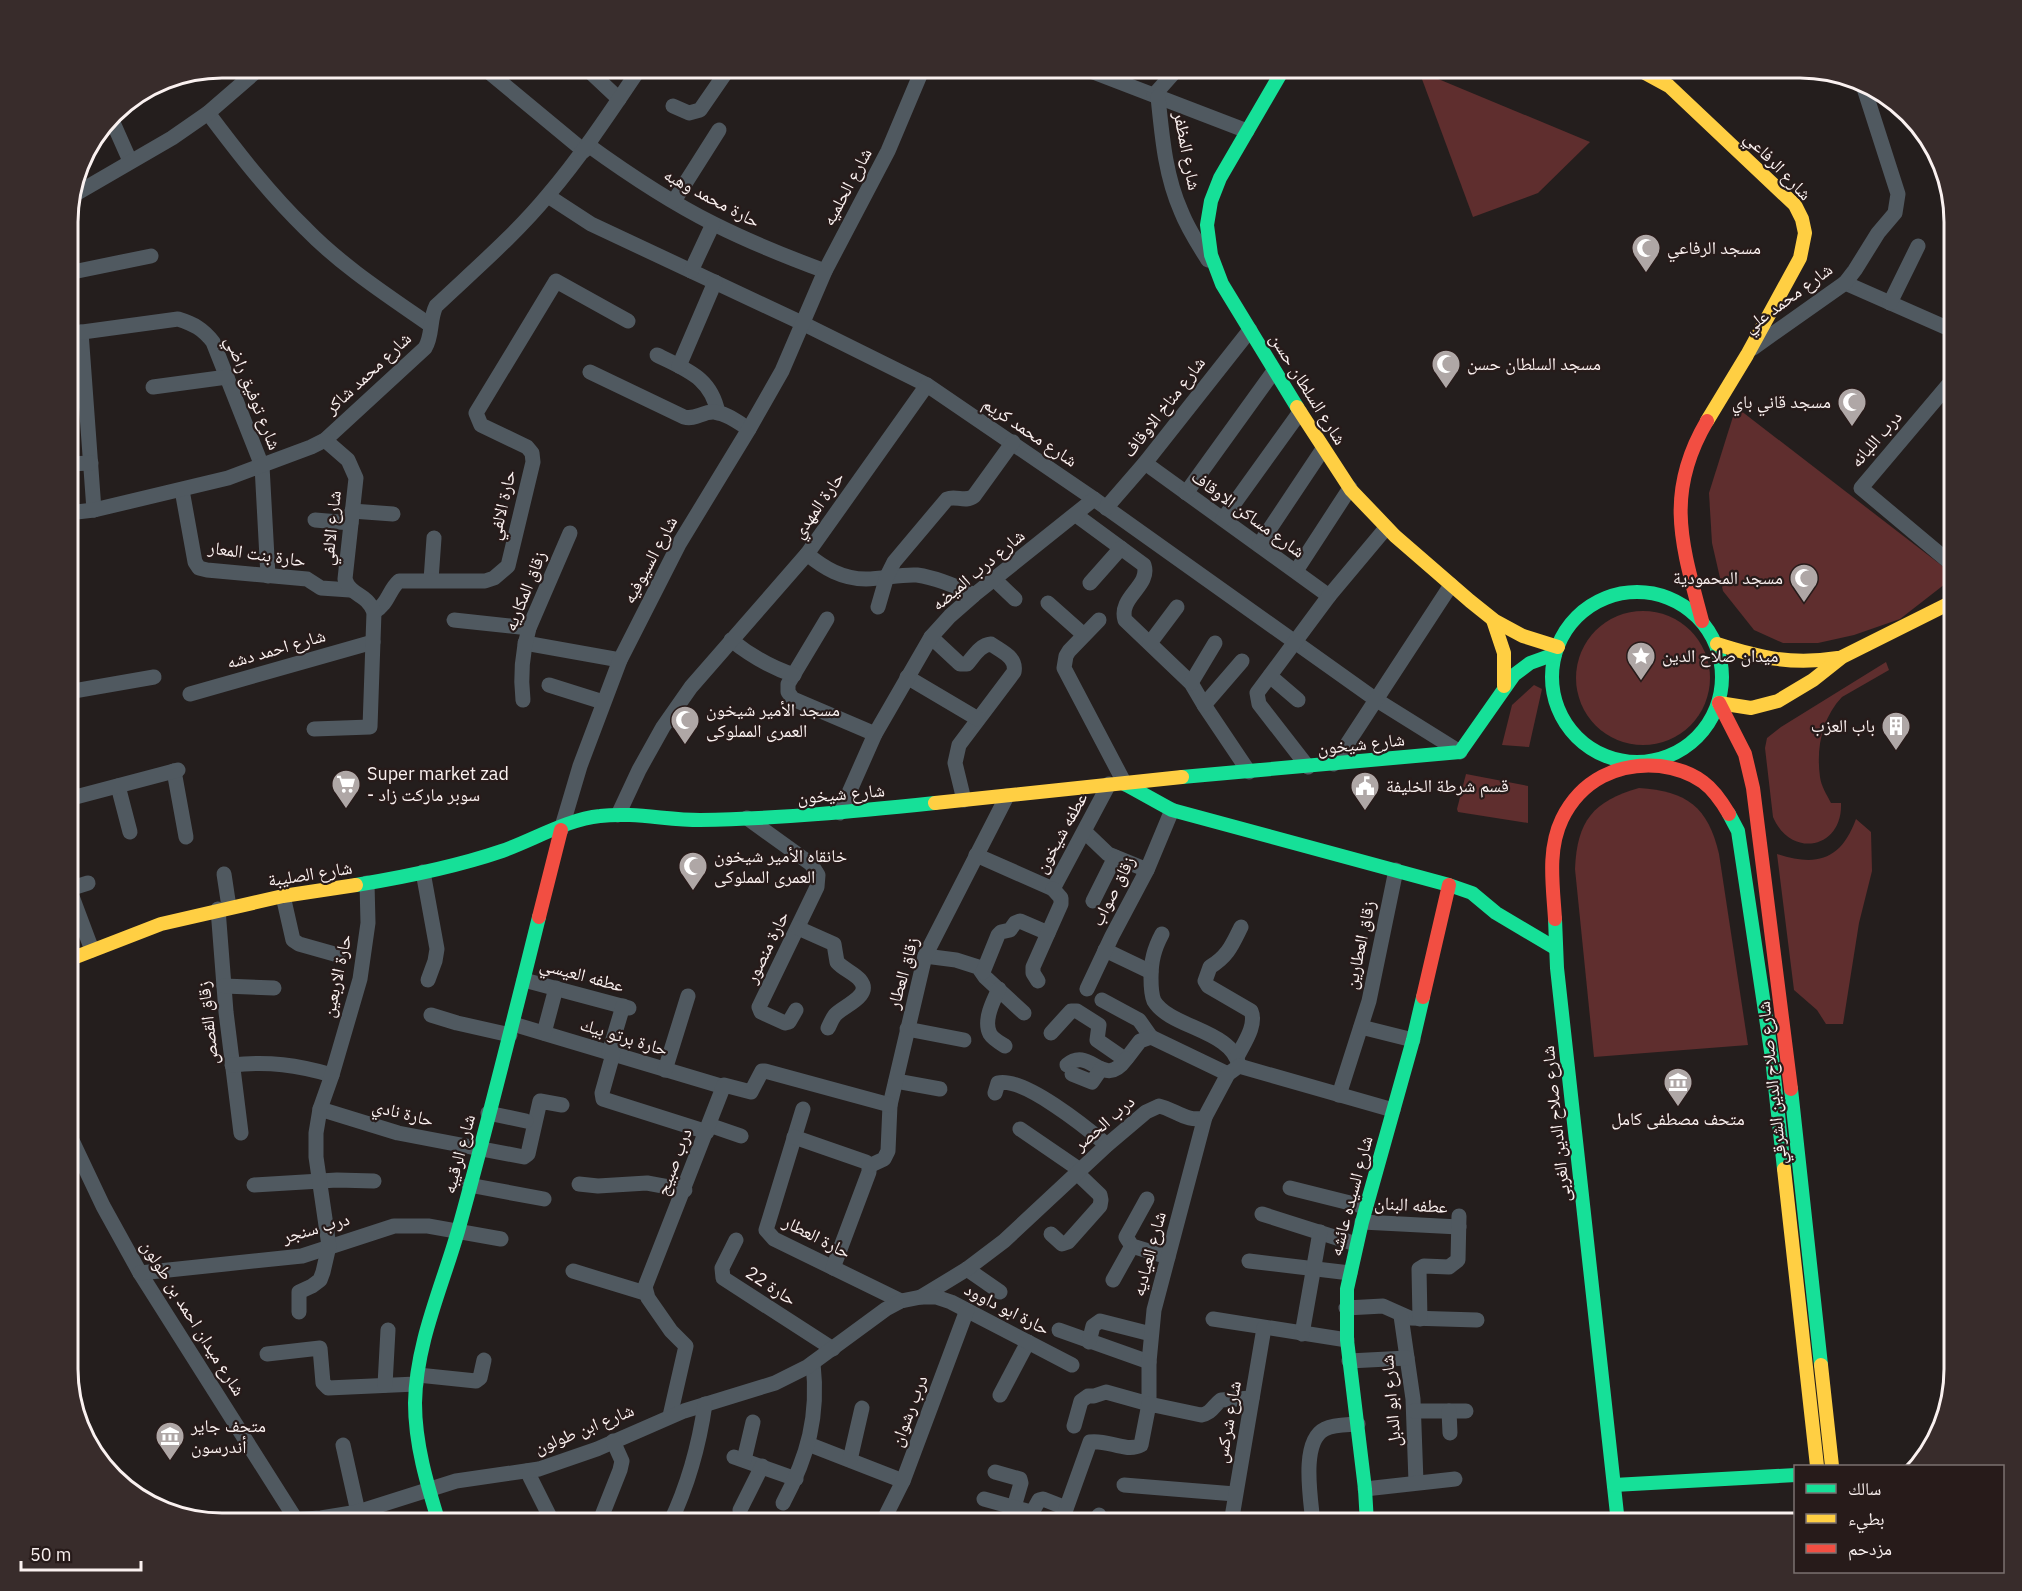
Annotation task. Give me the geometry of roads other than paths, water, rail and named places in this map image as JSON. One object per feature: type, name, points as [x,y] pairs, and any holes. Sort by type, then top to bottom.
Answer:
[{"type":"main road","name":"شارع السلطان حسن","points":[[1278,78],[1219,180],[1210,202],[1206,225],[1208,249],[1216,273],[1323,449],[1350,488],[1386,528],[1493,620],[1513,633],[1556,650]]},
{"type":"main road","name":"شارع الرفاعي","points":[[1655,78],[1678,94],[1795,205],[1802,217],[1805,231],[1804,245],[1796,267],[1728,388],[1702,427],[1689,455],[1681,486],[1679,518],[1702,621]]},
{"type":"main road","points":[[1631,592],[1651,593],[1670,598],[1687,608],[1702,621],[1716,644],[1722,664],[1723,684],[1719,703],[1701,733],[1678,752],[1659,760],[1636,764],[1605,755],[1591,748],[1571,730],[1558,707],[1552,681],[1556,650],[1566,631],[1578,616],[1593,604],[1612,596],[1631,592]]},
{"type":"main road","points":[[1719,703],[1736,708],[1755,708],[1773,703],[1830,668],[1842,657],[1944,606]]},
{"type":"main road","points":[[1493,620],[1505,652],[1504,686]]},
{"type":"main road","points":[[1716,644],[1784,663],[1802,663],[1842,657]]},
{"type":"main road","points":[[1460,752],[1484,720],[1504,686],[1518,671],[1556,650]]},
{"type":"main road","name":"شارع صلاح الدين الشرقي","points":[[1719,703],[1745,754],[1753,788],[1780,993],[1832,1465]]},
{"type":"main road","name":"شارع شيخون","points":[[561,830],[579,821],[618,814],[698,820],[840,813],[1109,784],[1460,752]]},
{"type":"main road","name":"شارع صلاح الدين الشرقي","points":[[1636,764],[1653,764],[1681,770],[1706,784],[1725,805],[1738,831],[1772,1058],[1817,1465]]},
{"type":"main road","name":"شارع صلاح الدين الغربى","points":[[1617,1513],[1555,948],[1552,856],[1556,833],[1569,803],[1592,781],[1620,767],[1636,764]]},
{"type":"main road","name":"شارع شيخون","points":[[1125,784],[1172,810],[1396,870],[1472,893],[1496,913],[1555,948]]},
{"type":"main road","name":"شارع الصليبة","points":[[78,956],[161,924],[283,896],[423,872],[501,851],[561,830]]},
{"type":"main road","name":"شارع الرقيبه","points":[[436,1513],[417,1435],[415,1416],[417,1380],[428,1326],[512,1030],[561,830]]},
{"type":"main road","name":"شارع السيده عائشه","points":[[1366,1513],[1347,1340],[1346,1308],[1350,1273],[1413,1040],[1449,885]]},
{"type":"main road","points":[[1614,1485],[1794,1475]]},
{"type":"street","points":[[82,190],[172,138],[248,78]]},
{"type":"street","name":"حارة محمد وهبه","points":[[497,78],[586,148],[713,224],[825,271]]},
{"type":"street","points":[[597,78],[619,99]]},
{"type":"street","name":"شارع محمد شاكر","points":[[78,512],[182,490],[262,466],[325,440],[425,348],[429,341],[430,325],[436,306],[548,196],[586,148],[633,78]]},
{"type":"street","points":[[673,106],[689,113],[700,110],[722,78]]},
{"type":"street","name":"شارع الحلميه","points":[[802,323],[825,271],[888,151],[919,78]]},
{"type":"street","name":"شارع المظفر","points":[[1113,78],[1247,131]]},
{"type":"street","points":[[1156,96],[1170,78]]},
{"type":"street","name":"شارع محمد علي","points":[[1749,351],[1845,283],[1878,233],[1890,221],[1898,204],[1898,194],[1866,94]]},
{"type":"street","name":"شارع المظفر","points":[[1156,96],[1172,189],[1188,228],[1216,273]]},
{"type":"street","points":[[207,112],[254,174],[307,231],[366,281],[430,325]]},
{"type":"street","points":[[115,126],[130,161]]},
{"type":"street","points":[[674,201],[719,130]]},
{"type":"street","name":"شارع محمد كريم","points":[[548,196],[591,224],[802,323],[927,385],[1013,442],[1375,699],[1460,752]]},
{"type":"street","points":[[691,271],[713,224]]},
{"type":"street","points":[[1890,303],[1918,246]]},
{"type":"street","points":[[78,271],[150,256]]},
{"type":"street","name":"حارة الالفي","points":[[374,612],[382,607],[399,581],[485,581],[494,578],[508,566],[533,462],[532,453],[527,447],[481,424],[476,413],[556,281],[628,321]]},
{"type":"street","points":[[679,366],[715,282]]},
{"type":"street","points":[[1845,283],[1944,327]]},
{"type":"street","name":"شارع توفيق راضي","points":[[78,333],[178,319],[192,323],[204,331],[213,342],[262,466],[268,576]]},
{"type":"street","name":"شارع السيوفيه","points":[[561,830],[580,766],[620,660],[679,544],[750,429],[782,371],[802,323]]},
{"type":"street","name":"شارع مناخ الاوقاف","points":[[1100,503],[1145,463],[1250,330]]},
{"type":"street","points":[[657,355],[700,377],[716,399],[718,412]]},
{"type":"street","points":[[78,357],[91,463],[94,510]]},
{"type":"street","points":[[1186,493],[1274,371]]},
{"type":"street","points":[[590,372],[684,417],[694,418],[705,413],[718,412],[750,429]]},
{"type":"street","points":[[153,387],[227,377]]},
{"type":"street","name":"حارة المهدي","points":[[618,814],[663,727],[691,687],[807,554],[927,385]]},
{"type":"street","name":"درب اللبانه","points":[[1944,390],[1861,488],[1944,558]]},
{"type":"street","points":[[1223,519],[1300,412]]},
{"type":"street","name":"شارع الالفي","points":[[325,440],[341,453],[353,468],[356,478],[345,579],[350,590],[367,599],[374,612]]},
{"type":"street","points":[[878,607],[887,576],[894,562],[944,501],[950,498],[966,500],[974,496],[1013,442]]},
{"type":"street","points":[[1259,545],[1323,449]]},
{"type":"street","points":[[78,464],[91,463]]},
{"type":"street","name":"شارع مساكن الاوقاف","points":[[1145,463],[1329,596]]},
{"type":"street","points":[[1296,572],[1350,488]]},
{"type":"street","name":"حارة بنت المعار","points":[[182,490],[195,562],[199,568],[307,579],[321,588],[350,590]]},
{"type":"street","name":"شارع درب الميضه","points":[[840,813],[875,734],[931,638],[950,616],[994,579],[1076,515],[1100,503]]},
{"type":"street","points":[[315,520],[393,514]]},
{"type":"street","points":[[1076,515],[1146,568],[1145,577],[1125,605],[1123,615],[1125,620],[1191,683],[1249,772]]},
{"type":"street","points":[[1308,767],[1259,704],[1257,693],[1329,596],[1386,528]]},
{"type":"street","name":"زقاق المكاريه","points":[[523,700],[522,662],[527,636],[570,533]]},
{"type":"street","points":[[431,580],[434,538]]},
{"type":"street","points":[[1090,583],[1121,548]]},
{"type":"street","points":[[807,554],[824,568],[844,576],[866,579],[917,575],[947,582],[974,595]]},
{"type":"street","points":[[994,579],[1015,599]]},
{"type":"street","points":[[1334,764],[1451,585]]},
{"type":"street","points":[[1048,603],[1084,635]]},
{"type":"street","points":[[1149,643],[1177,607]]},
{"type":"street","points":[[314,729],[370,727],[374,612]]},
{"type":"street","points":[[827,619],[788,688],[793,699],[875,734]]},
{"type":"street","points":[[454,620],[620,660]]},
{"type":"street","points":[[1099,620],[1066,656],[1065,668],[1125,784]]},
{"type":"street","points":[[931,638],[960,664],[967,664],[981,647],[988,644],[1013,660],[1014,672],[959,745],[955,763],[964,800]]},
{"type":"street","points":[[730,640],[750,656],[794,675]]},
{"type":"street","name":"شارع احمد دشه","points":[[190,694],[373,642]]},
{"type":"street","points":[[1191,683],[1215,643]]},
{"type":"street","points":[[1204,705],[1242,661]]},
{"type":"street","points":[[1270,676],[1298,700]]},
{"type":"street","points":[[78,690],[154,677]]},
{"type":"street","points":[[907,677],[978,719]]},
{"type":"street","points":[[549,685],[603,702]]},
{"type":"street","points":[[78,796],[176,771],[186,837]]},
{"type":"street","name":"عطفه شيخون","points":[[976,855],[1053,889],[1109,784]]},
{"type":"street","points":[[118,786],[130,832]]},
{"type":"street","name":"زقاق العطار","points":[[869,1166],[884,1160],[888,1151],[890,1105],[925,956],[1007,796]]},
{"type":"street","name":"زقاق صواب","points":[[1087,989],[1147,870],[1172,810]]},
{"type":"street","name":"حارة منصور","points":[[747,818],[811,864],[818,875],[817,887],[759,1007],[761,1012],[785,1023],[789,1022],[796,1010]]},
{"type":"street","points":[[1085,832],[1100,848],[1147,870]]},
{"type":"street","points":[[1093,901],[1115,856]]},
{"type":"street","name":"زقاق العطارين","points":[[1340,1095],[1369,1001],[1396,870]]},
{"type":"street","points":[[423,872],[437,949],[428,980]]},
{"type":"street","name":"زقاق القصص","points":[[224,874],[224,986],[241,1133]]},
{"type":"street","points":[[78,885],[88,883]]},
{"type":"street","name":"حارة الاربعين","points":[[329,1246],[316,1157],[316,1133],[320,1109],[360,979],[368,923],[367,883]]},
{"type":"street","points":[[1038,981],[1033,966],[1061,904],[1059,894],[1053,889]]},
{"type":"street","points":[[283,896],[293,940],[299,944],[338,955]]},
{"type":"street","points":[[78,913],[92,950]]},
{"type":"street","points":[[983,972],[999,935],[1001,932],[1010,930],[1015,923],[1020,921],[1048,933]]},
{"type":"street","points":[[1205,1117],[1235,1066],[1253,1024],[1254,1017],[1251,1011],[1208,986],[1205,981],[1210,966],[1223,959],[1228,953],[1241,927]]},
{"type":"street","points":[[798,928],[834,944],[839,964],[860,980],[863,987],[863,992],[858,998],[833,1017],[828,1028]]},
{"type":"street","points":[[1162,934],[1155,947],[1151,972],[1152,994],[1155,1002],[1164,1011],[1228,1046],[1235,1066]]},
{"type":"street","points":[[1106,950],[1151,972]]},
{"type":"street","points":[[925,956],[978,966],[985,977],[1024,1013]]},
{"type":"street","name":"عطفه العيسي","points":[[524,980],[626,1007],[611,1054]]},
{"type":"street","points":[[224,986],[274,988]]},
{"type":"street","points":[[544,1033],[556,988]]},
{"type":"street","points":[[999,989],[989,1008],[988,1028],[991,1036],[1005,1046]]},
{"type":"street","points":[[665,1070],[688,996]]},
{"type":"street","points":[[1102,1000],[1139,1020],[1151,1036],[1235,1066],[1393,1110]]},
{"type":"street","points":[[1051,1033],[1066,1015],[1071,1011],[1077,1011],[1099,1025],[1097,1040],[1126,1059]]},
{"type":"street","name":"حارة برتو بيك","points":[[431,1015],[466,1026],[544,1033],[724,1087]]},
{"type":"street","points":[[1361,1027],[1413,1040]]},
{"type":"street","points":[[908,1029],[964,1040]]},
{"type":"street","points":[[1069,1070],[1092,1082],[1101,1069],[1113,1071],[1119,1068],[1140,1041],[1151,1036]]},
{"type":"street","points":[[611,1054],[602,1094],[603,1099],[741,1136]]},
{"type":"street","points":[[232,1065],[282,1063],[332,1075]]},
{"type":"street","points":[[724,1087],[727,1085],[751,1092],[762,1071],[765,1071],[890,1105]]},
{"type":"street","points":[[995,1094],[998,1083],[1004,1081],[1017,1086],[1052,1103],[1079,1121],[1107,1145]]},
{"type":"street","points":[[896,1082],[940,1089]]},
{"type":"street","name":"درب صبيح","points":[[645,1293],[645,1287],[724,1087]]},
{"type":"street","name":"حارة نادي","points":[[320,1109],[398,1133],[526,1156],[540,1101],[562,1105]]},
{"type":"street","name":"درب الحصر","points":[[921,1297],[967,1269],[1004,1242],[1107,1145],[1153,1108],[1164,1107],[1192,1119],[1199,1120],[1205,1117]]},
{"type":"street","name":"حارة العطار","points":[[803,1109],[766,1230],[774,1239],[901,1301]]},
{"type":"street","points":[[488,1113],[525,1121]]},
{"type":"street","name":"شارع العياديه","points":[[1065,1513],[1090,1442],[1132,1448],[1141,1445],[1149,1404],[1149,1362],[1154,1310],[1205,1117]]},
{"type":"street","points":[[1020,1129],[1079,1171],[1100,1195],[1100,1206],[1068,1242],[1062,1244],[1051,1234]]},
{"type":"street","points":[[794,1137],[866,1162],[869,1166],[869,1172],[833,1268]]},
{"type":"street","name":"شارع ميدان احمد بن طولون","points":[[78,1153],[103,1206],[140,1273],[292,1513]]},
{"type":"street","points":[[254,1185],[319,1181],[374,1181]]},
{"type":"street","points":[[579,1184],[598,1186],[647,1184],[685,1190]]},
{"type":"street","points":[[469,1185],[544,1199]]},
{"type":"street","points":[[1290,1188],[1366,1207]]},
{"type":"street","points":[[1147,1199],[1126,1238],[1132,1246],[1168,1257]]},
{"type":"street","points":[[1262,1214],[1356,1244]]},
{"type":"street","name":"عطفه البنان","points":[[1362,1222],[1459,1221],[1458,1260],[1455,1264],[1424,1266],[1419,1269],[1420,1319]]},
{"type":"street","name":"درب سنجر","points":[[140,1273],[302,1256],[394,1226],[428,1226],[501,1239]]},
{"type":"street","points":[[1302,1334],[1320,1232]]},
{"type":"street","name":"حارة 22","points":[[736,1240],[722,1268],[723,1278],[833,1349]]},
{"type":"street","points":[[298,1312],[299,1292],[320,1280],[329,1246]]},
{"type":"street","points":[[1113,1280],[1132,1246]]},
{"type":"street","points":[[1249,1262],[1350,1273]]},
{"type":"street","points":[[967,1269],[1000,1292]]},
{"type":"street","points":[[573,1271],[645,1293],[671,1331],[685,1343],[670,1416]]},
{"type":"street","name":"شارع ابن طولون","points":[[352,1513],[456,1481],[527,1472],[565,1461],[670,1416],[774,1383],[813,1363],[886,1309],[901,1301],[921,1297]]},
{"type":"street","name":"حارة ابو داوود","points":[[921,1297],[944,1299],[1072,1365]]},
{"type":"street","points":[[1346,1308],[1383,1306],[1401,1316],[1420,1319],[1477,1320]]},
{"type":"street","name":"درب رشوان","points":[[887,1513],[903,1481],[966,1310]]},
{"type":"street","name":"شارع ابو الدبل","points":[[1401,1316],[1414,1411],[1416,1482]]},
{"type":"street","points":[[1213,1319],[1347,1340]]},
{"type":"street","points":[[1089,1342],[1094,1326],[1100,1321],[1151,1334]]},
{"type":"street","name":"شارع شركس","points":[[1232,1513],[1264,1328]]},
{"type":"street","points":[[385,1386],[388,1330]]},
{"type":"street","points":[[1059,1330],[1149,1362]]},
{"type":"street","points":[[1000,1395],[1028,1342]]},
{"type":"street","points":[[267,1354],[318,1347],[321,1350],[323,1383],[326,1387],[385,1386],[417,1380],[476,1381],[480,1378],[484,1360]]},
{"type":"street","points":[[1349,1361],[1407,1358]]},
{"type":"street","points":[[783,1503],[806,1454],[816,1388],[813,1363]]},
{"type":"street","points":[[1074,1426],[1081,1401],[1088,1396],[1106,1392],[1149,1404],[1201,1414],[1208,1413],[1221,1400],[1252,1398]]},
{"type":"street","points":[[675,1513],[695,1459],[705,1404]]},
{"type":"street","points":[[850,1460],[862,1408]]},
{"type":"street","points":[[1414,1411],[1466,1411]]},
{"type":"street","points":[[1449,1411],[1450,1433]]},
{"type":"street","points":[[753,1422],[739,1458],[796,1479]]},
{"type":"street","points":[[1312,1513],[1311,1445],[1323,1429],[1358,1424]]},
{"type":"street","points":[[603,1513],[622,1461],[613,1441]]},
{"type":"street","points":[[808,1443],[903,1481]]},
{"type":"street","points":[[343,1445],[358,1512]]},
{"type":"street","points":[[740,1510],[762,1466]]},
{"type":"street","points":[[527,1472],[547,1513]]},
{"type":"street","points":[[995,1472],[1020,1479],[1021,1484],[1014,1507]]},
{"type":"street","points":[[1365,1488],[1455,1479]]},
{"type":"street","points":[[1125,1485],[1176,1497],[1235,1494]]},
{"type":"street","points":[[984,1499],[1033,1511],[1039,1500],[1043,1499],[1057,1513]]},
{"type":"place","name":"مسجد الرفاعي","points":[[1646,274]]},
{"type":"place","name":"مسجد السلطان حسن","points":[[1446,390]]},
{"type":"place","name":"مسجد قاني باي","points":[[1852,428]]},
{"type":"place","name":"مسجد المحمودية","points":[[1804,604]]},
{"type":"place","name":"ميدان صلاح الدين","points":[[1641,682]]},
{"type":"place","name":"مسجد الأمير شيخون العمرى المملوكى","points":[[685,746]]},
{"type":"place","name":"باب العزب","points":[[1896,752]]},
{"type":"place","name":"Super market zad - سوبر ماركت زاد","points":[[346,810]]},
{"type":"place","name":"قسم شرطة الخليفة","points":[[1365,812]]},
{"type":"place","name":"خانقاه الأمير شيخون العمرى المملوكى","points":[[693,892]]},
{"type":"place","name":"متحف مصطفى كامل","points":[[1678,1108]]},
{"type":"place","name":"متحف جاير أندرسون","points":[[170,1462]]}]
